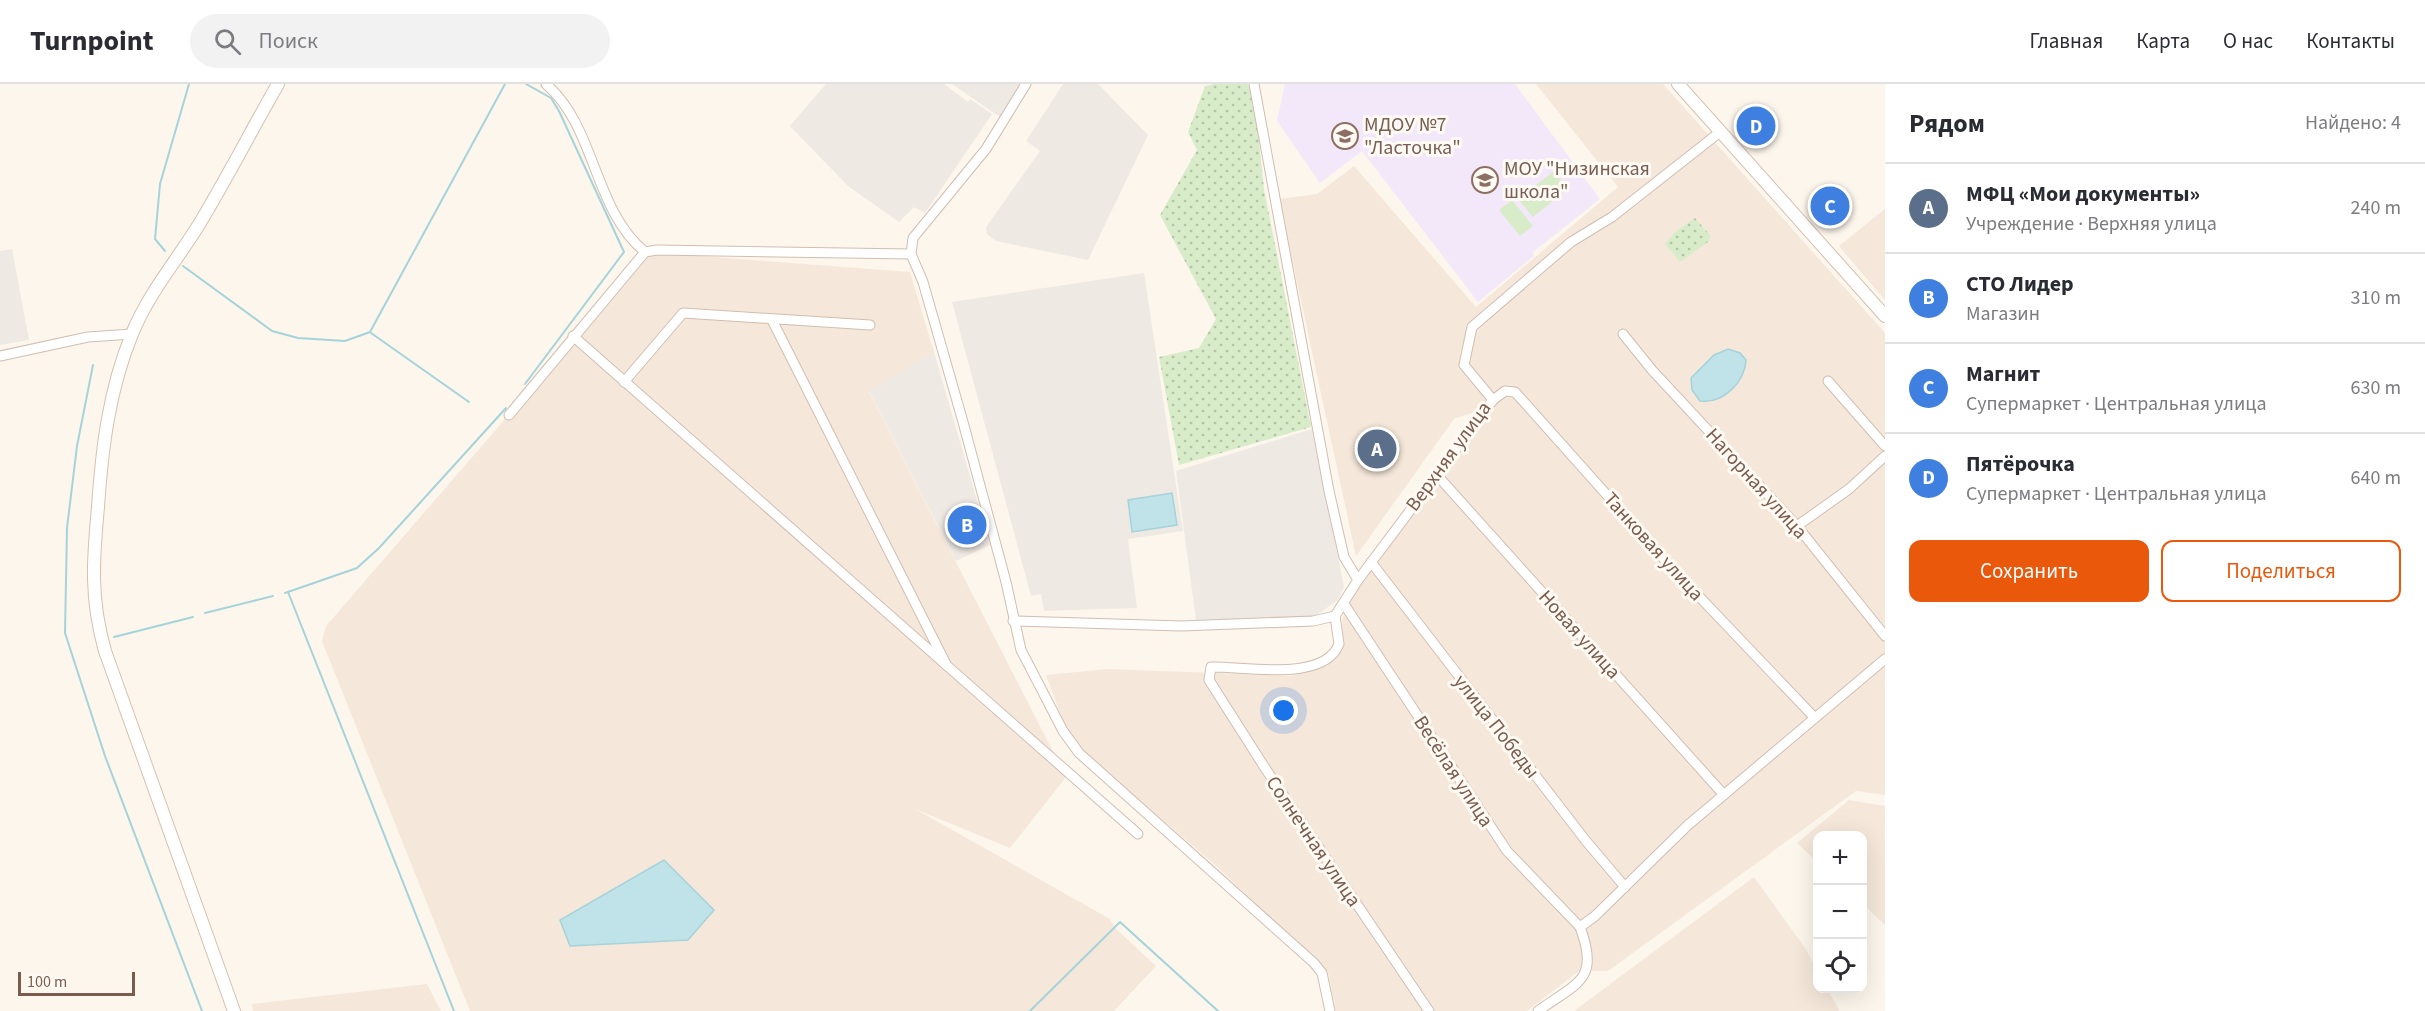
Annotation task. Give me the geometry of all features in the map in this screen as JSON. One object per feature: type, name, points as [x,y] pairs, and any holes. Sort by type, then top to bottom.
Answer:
[{"type":"street","points":[[234,1011],[105,651],[94,607],[94,556],[103,439],[118,371],[132,334],[157,284],[196,228],[278,84]]},
{"type":"street","points":[[546,84],[568,109],[619,225],[645,252]]},
{"type":"street","points":[[1026,84],[986,149],[913,238],[911,254],[923,282],[972,454],[1006,582],[1021,650],[1063,731],[1079,753],[1314,963],[1322,973],[1330,1011]]},
{"type":"street","points":[[1254,84],[1329,491],[1344,557],[1358,580]]},
{"type":"street","points":[[1678,84],[1885,316]]},
{"type":"street","name":"Верхняя улица","points":[[1335,616],[1371,562],[1493,400],[1464,365],[1472,327],[1571,242],[1612,217],[1720,132]]},
{"type":"street","points":[[509,415],[645,252],[657,249],[911,254]]},
{"type":"street","points":[[624,382],[683,313],[870,325]]},
{"type":"street","points":[[772,320],[949,670]]},
{"type":"street","points":[[0,356],[88,337],[132,334]]},
{"type":"street","name":"Нагорная улица","points":[[1623,334],[1652,370],[1797,526],[1885,636]]},
{"type":"street","points":[[573,336],[949,670],[1138,834]]},
{"type":"street","points":[[1828,381],[1885,446]]},
{"type":"street","name":"Танковая улица","points":[[1493,400],[1505,391],[1515,392],[1672,568],[1813,716]]},
{"type":"street","points":[[1797,526],[1850,489],[1885,456]]},
{"type":"street","name":"Новая улица","points":[[1436,474],[1724,795]]},
{"type":"street","name":"улица Победы","points":[[1371,562],[1586,841],[1625,887]]},
{"type":"street","name":"Весёлая улица","points":[[1344,604],[1507,851],[1580,927]]},
{"type":"street","points":[[1013,621],[1181,626],[1313,621],[1335,616]]},
{"type":"street","name":"Солнечная улица","points":[[1335,616],[1339,644],[1333,655],[1319,664],[1288,671],[1211,667],[1211,687],[1429,1011]]},
{"type":"street","points":[[1538,1011],[1584,977],[1590,961],[1580,927],[1595,916],[1688,825],[1813,716],[1885,659]]},
{"type":"shaded area","points":[[826,84],[944,84],[968,102],[970,99],[992,114],[925,213],[914,207],[899,222],[848,186],[790,126]]},
{"type":"shaded area","points":[[952,84],[1020,84],[1000,117]]},
{"type":"shaded area","points":[[1063,84],[1098,84],[1148,135],[1088,260],[996,241],[987,234],[986,227],[1040,151],[1026,141]]},
{"type":"shaded area","name":"МОУ \"Низинская школа\"","points":[[1285,84],[1515,84],[1600,199],[1533,252],[1534,256],[1478,302],[1362,151],[1320,183],[1277,121]]},
{"type":"shaded area","points":[[1536,84],[1663,84],[1885,333],[1885,795],[1856,791],[1608,971],[1579,971],[1527,1011],[1336,1011],[1328,972],[1215,865],[1084,752],[1065,726],[1046,675],[1108,669],[1290,676],[1315,670],[1343,649],[1342,620],[1350,599],[1484,409],[1454,419],[1356,556],[1279,199],[1317,194],[1354,166],[1476,307],[1618,187]]},
{"type":"shaded area","points":[[1885,209],[1885,300],[1839,246]]},
{"type":"shaded area","points":[[12,249],[29,340],[0,345],[0,251]]},
{"type":"shaded area","points":[[674,254],[910,272],[934,352],[869,392],[1066,777],[1010,848],[915,809],[1110,919],[1115,928],[1156,966],[1114,1011],[470,1011],[322,641],[326,626],[647,255]]},
{"type":"shaded area","points":[[1144,273],[1183,531],[1128,539],[1137,608],[1044,611],[1041,594],[1031,596],[952,302]]},
{"type":"shaded area","points":[[934,352],[990,545],[956,561],[869,391]]},
{"type":"shaded area","points":[[1312,429],[1344,587],[1338,600],[1312,618],[1196,620],[1176,471]]},
{"type":"shaded area","points":[[1849,800],[1885,806],[1885,925],[1867,908],[1867,831],[1813,831],[1813,858],[1797,843]]},
{"type":"shaded area","points":[[1754,877],[1813,963],[1813,993],[1829,993],[1840,1011],[1574,1011]]},
{"type":"shaded area","points":[[427,984],[441,1011],[253,1011],[252,1004]]},
{"type":"green space","points":[[1248,84],[1256,112],[1264,189],[1311,427],[1179,465],[1159,357],[1199,348],[1216,319],[1160,215],[1197,150],[1188,132],[1205,86]]},
{"type":"green space","points":[[1554,171],[1568,189],[1533,217],[1518,199]]},
{"type":"green space","points":[[1512,200],[1533,226],[1520,236],[1499,210]]},
{"type":"green space","points":[[1695,218],[1711,236],[1708,242],[1680,262],[1665,244],[1675,232]]},
{"type":"water","points":[[1728,349],[1740,353],[1746,360],[1742,376],[1724,395],[1709,401],[1700,401],[1692,390],[1691,378],[1714,355]]},
{"type":"water","points":[[1172,493],[1177,525],[1132,532],[1128,500]]},
{"type":"water","points":[[664,860],[714,910],[688,940],[570,946],[560,920]]},
{"type":"waterway","points":[[165,251],[155,239],[160,184],[189,84]]},
{"type":"waterway","points":[[183,266],[272,331],[298,338],[345,341],[370,332],[505,84]]},
{"type":"waterway","points":[[525,384],[624,252],[559,111],[551,98],[526,84]]},
{"type":"waterway","points":[[371,333],[469,402]]},
{"type":"waterway","points":[[93,365],[77,446],[67,528],[65,633],[105,756],[202,1011]]},
{"type":"waterway","points":[[285,593],[357,568],[379,548],[506,408]]},
{"type":"waterway","points":[[288,592],[454,1011]]},
{"type":"waterway","points":[[205,613],[273,596]]},
{"type":"waterway","points":[[114,637],[193,617]]},
{"type":"waterway","points":[[1030,1011],[1120,922],[1218,1011]]},
{"type":"place","name":"Пятёрочка","points":[[1756,126]]},
{"type":"place","name":"МДОУ №7 \"Ласточка\"","points":[[1345,136]]},
{"type":"place","name":"МОУ \"Низинская школа\"","points":[[1485,180]]},
{"type":"place","name":"Магнит","points":[[1830,206]]},
{"type":"place","name":"МФЦ «Мои документы»","points":[[1377,449]]},
{"type":"place","name":"СТО Лидер","points":[[967,525]]}]
